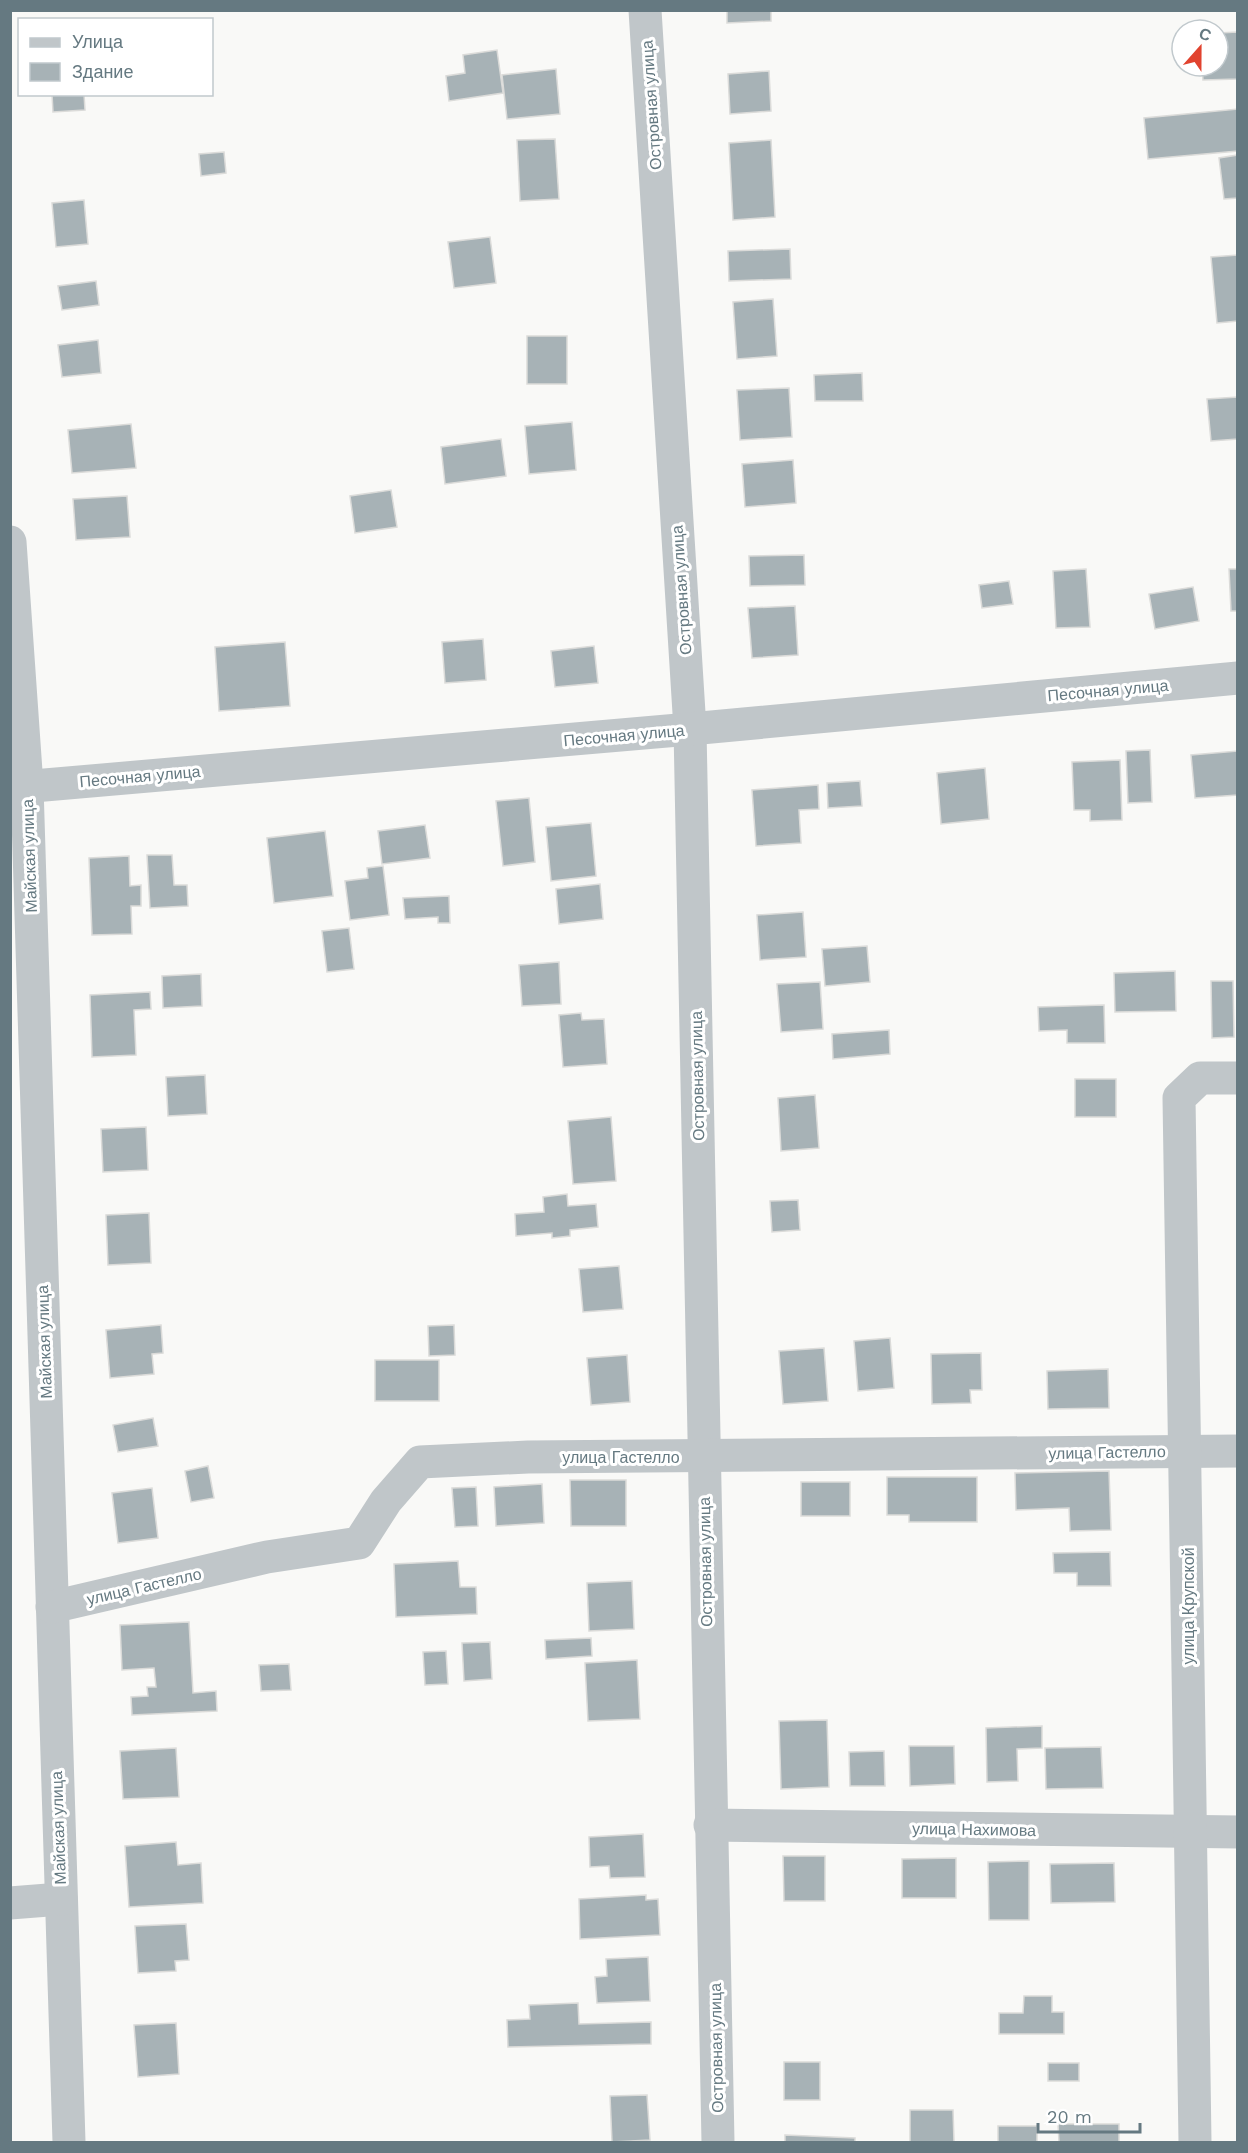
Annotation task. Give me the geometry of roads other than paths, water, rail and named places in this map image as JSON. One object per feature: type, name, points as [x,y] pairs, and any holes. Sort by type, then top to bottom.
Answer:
[{"type":"street","name":"Островная улица","points":[[645,10],[690,729],[718,2142]]},
{"type":"street","name":"Майская улица","points":[[10,542],[52,1607],[69,2142]]},
{"type":"street","name":"Песочная улица","points":[[19,787],[690,729],[1238,678]]},
{"type":"street","name":"улица Крупской","points":[[1195,2142],[1188,1831],[1187,1451],[1179,1098],[1200,1078],[1238,1078]]},
{"type":"street","name":"улица Гастелло","points":[[52,1607],[267,1557],[359,1543],[386,1501],[420,1462],[528,1457],[1238,1451]]},
{"type":"street","name":"улица Нахимова","points":[[710,1825],[1238,1832]]},
{"type":"street","points":[[10,1903],[61,1899]]}]
